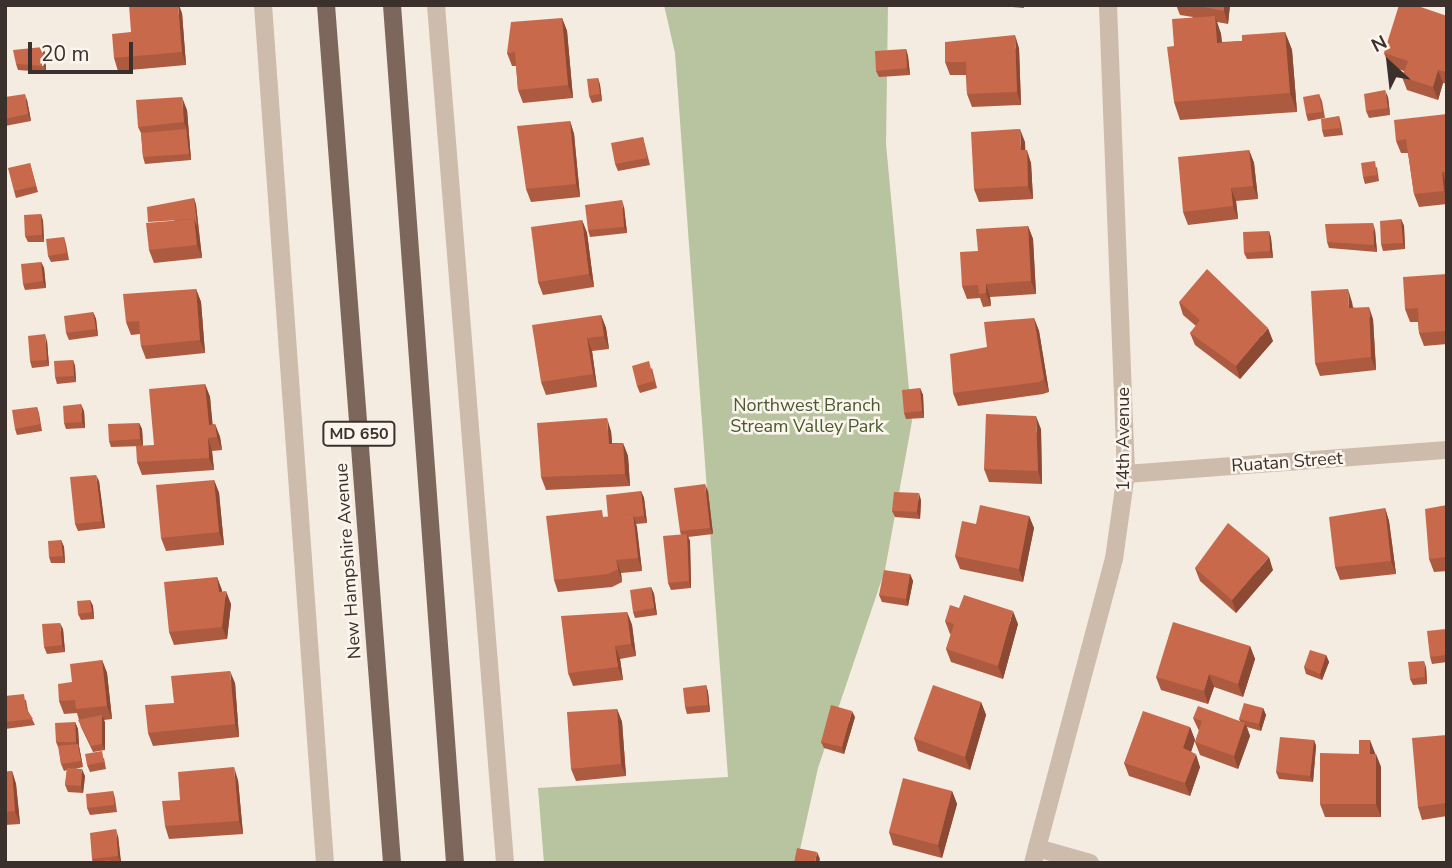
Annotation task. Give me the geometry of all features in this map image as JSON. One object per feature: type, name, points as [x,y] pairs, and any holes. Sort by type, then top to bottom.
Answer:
[{"type":"main road","name":"New Hampshire Avenue","points":[[326,5],[392,863]]},
{"type":"main road","points":[[392,5],[455,863]]},
{"type":"street","points":[[262,5],[325,863]]},
{"type":"street","points":[[436,5],[505,863]]},
{"type":"street","name":"14th Avenue","points":[[1035,855],[1108,582],[1126,474],[1108,5]]},
{"type":"street","name":"Ruatan Street","points":[[1126,474],[1447,450]]},
{"type":"street","points":[[1035,855],[1090,863]]},
{"type":"green space","name":"Northwest Branch Stream Valley Park","points":[[664,5],[888,5],[886,144],[912,421],[885,570],[818,768],[797,863],[544,863],[538,788],[728,777],[675,53]]},
{"type":"building","points":[[129,5],[178,5],[182,52],[114,58],[112,34],[131,32]]},
{"type":"building","points":[[1194,5],[1224,5],[1224,11]]},
{"type":"building","points":[[1399,5],[1415,5],[1447,16],[1447,72],[1438,70],[1433,87],[1402,77],[1408,61],[1384,53]]},
{"type":"building","points":[[1215,16],[1217,43],[1242,41],[1242,35],[1285,32],[1290,93],[1174,102],[1167,47],[1174,46],[1172,19]]},
{"type":"building","points":[[562,18],[568,85],[518,90],[515,52],[507,53],[511,22]]},
{"type":"building","points":[[1015,35],[1017,92],[967,94],[966,62],[945,62],[945,42]]},
{"type":"building","points":[[43,47],[44,66],[16,64],[13,50]]},
{"type":"building","points":[[906,49],[907,68],[876,71],[875,51]]},
{"type":"building","points":[[598,78],[600,94],[589,96],[587,79]]},
{"type":"building","points":[[1385,90],[1388,108],[1366,111],[1364,94]]},
{"type":"building","points":[[25,94],[28,114],[5,119],[5,97]]},
{"type":"building","points":[[1319,94],[1322,112],[1306,114],[1303,97]]},
{"type":"building","points":[[182,97],[184,122],[138,127],[136,100]]},
{"type":"building","points":[[1447,114],[1447,172],[1442,172],[1444,191],[1414,194],[1406,139],[1396,141],[1394,120]]},
{"type":"building","points":[[1339,116],[1340,128],[1322,130],[1321,119]]},
{"type":"building","points":[[570,121],[576,184],[526,189],[517,126]]},
{"type":"building","points":[[186,129],[189,154],[143,157],[141,133]]},
{"type":"building","points":[[1020,129],[1021,150],[1027,150],[1028,186],[974,189],[971,132]]},
{"type":"building","points":[[643,137],[647,158],[615,164],[611,143]]},
{"type":"building","points":[[1249,150],[1253,186],[1231,188],[1233,206],[1183,212],[1178,157]]},
{"type":"building","points":[[1375,161],[1377,175],[1363,177],[1361,163]]},
{"type":"building","points":[[30,163],[36,186],[14,191],[8,168]]},
{"type":"building","points":[[194,198],[197,225],[194,219],[148,222],[147,207]]},
{"type":"building","points":[[622,200],[624,227],[588,230],[585,205]]},
{"type":"building","points":[[41,214],[42,235],[25,236],[24,215]]},
{"type":"building","points":[[194,219],[197,245],[149,250],[146,223]]},
{"type":"building","points":[[1401,219],[1403,243],[1381,244],[1380,221]]},
{"type":"building","points":[[582,220],[589,274],[538,282],[531,227]]},
{"type":"building","points":[[1373,223],[1374,245],[1327,242],[1325,224]]},
{"type":"building","points":[[1028,226],[1031,281],[986,284],[986,293],[979,294],[978,285],[962,286],[960,252],[978,251],[976,229]]},
{"type":"building","points":[[1269,231],[1270,251],[1244,253],[1243,232]]},
{"type":"building","points":[[64,237],[66,253],[48,256],[46,239]]},
{"type":"building","points":[[41,262],[43,281],[23,284],[21,264]]},
{"type":"building","points":[[1207,269],[1268,328],[1236,366],[1190,333],[1200,320],[1179,302]]},
{"type":"building","points":[[1447,274],[1447,331],[1419,333],[1418,308],[1405,309],[1403,277]]},
{"type":"building","points":[[196,289],[200,340],[141,346],[139,321],[126,322],[123,294]]},
{"type":"building","points":[[1348,289],[1349,308],[1369,307],[1371,357],[1315,363],[1311,291]]},
{"type":"building","points":[[93,312],[96,329],[66,333],[64,316]]},
{"type":"building","points":[[601,315],[604,336],[587,338],[593,374],[541,382],[532,325]]},
{"type":"building","points":[[1034,318],[1044,379],[1039,382],[953,393],[950,354],[987,347],[984,322]]},
{"type":"building","points":[[45,334],[47,360],[30,361],[28,336]]},
{"type":"building","points":[[73,360],[74,376],[55,377],[54,361]]},
{"type":"building","points":[[649,361],[654,381],[637,386],[632,366]]},
{"type":"building","points":[[205,384],[209,425],[215,424],[217,437],[208,438],[209,458],[137,462],[136,446],[154,445],[149,389]]},
{"type":"building","points":[[920,388],[922,411],[904,413],[902,390]]},
{"type":"building","points":[[81,404],[82,422],[64,423],[63,406]]},
{"type":"building","points":[[37,407],[40,424],[15,429],[12,410]]},
{"type":"building","points":[[986,414],[1036,416],[1038,471],[984,469]]},
{"type":"building","points":[[607,418],[609,444],[623,443],[625,474],[541,477],[537,423]]},
{"type":"building","points":[[139,423],[140,439],[109,441],[108,424]]},
{"type":"building","points":[[96,475],[102,521],[75,524],[70,477]]},
{"type":"building","points":[[214,480],[219,532],[161,538],[156,485]]},
{"type":"building","points":[[705,484],[710,528],[680,531],[674,488]]},
{"type":"building","points":[[641,491],[644,516],[634,517],[633,514],[608,517],[606,495]]},
{"type":"building","points":[[894,492],[919,493],[917,512],[892,511]]},
{"type":"building","points":[[980,505],[1029,516],[1019,569],[955,556],[962,521],[976,524]]},
{"type":"building","points":[[1447,505],[1447,557],[1429,559],[1425,509]]},
{"type":"building","points":[[1385,508],[1391,561],[1335,567],[1329,517]]},
{"type":"building","points":[[602,510],[603,517],[633,514],[638,558],[616,560],[618,569],[608,574],[554,580],[546,516]]},
{"type":"building","points":[[1228,523],[1269,557],[1232,600],[1195,568]]},
{"type":"building","points":[[687,534],[689,581],[668,583],[663,536]]},
{"type":"building","points":[[61,540],[63,556],[49,557],[48,541]]},
{"type":"building","points":[[884,570],[910,574],[906,599],[879,595]]},
{"type":"building","points":[[217,577],[219,592],[226,591],[222,627],[169,632],[164,582]]},
{"type":"building","points":[[651,587],[654,608],[633,612],[630,590]]},
{"type":"building","points":[[964,595],[1013,611],[998,666],[946,649],[954,624],[945,621],[950,605],[959,608]]},
{"type":"building","points":[[90,600],[92,612],[78,614],[77,601]]},
{"type":"building","points":[[627,612],[631,644],[615,646],[618,667],[568,673],[561,616]]},
{"type":"building","points":[[1173,622],[1250,646],[1238,684],[1209,674],[1204,691],[1156,677]]},
{"type":"building","points":[[60,623],[62,645],[44,647],[42,624]]},
{"type":"building","points":[[1446,629],[1447,655],[1430,657],[1427,631]]},
{"type":"building","points":[[1310,650],[1326,655],[1320,674],[1304,667]]},
{"type":"building","points":[[102,660],[107,706],[76,709],[75,700],[59,701],[58,684],[72,682],[70,664]]},
{"type":"building","points":[[1424,661],[1425,677],[1410,679],[1408,662]]},
{"type":"building","points":[[230,671],[235,724],[148,733],[145,705],[174,703],[171,676]]},
{"type":"building","points":[[706,685],[708,705],[685,707],[683,688]]},
{"type":"building","points":[[933,685],[981,702],[965,757],[914,738]]},
{"type":"building","points":[[24,694],[26,708],[33,719],[5,722],[5,696]]},
{"type":"building","points":[[1244,703],[1263,708],[1259,724],[1239,719]]},
{"type":"building","points":[[831,705],[852,711],[842,747],[821,742]]},
{"type":"building","points":[[1198,706],[1245,723],[1234,756],[1195,742],[1202,721],[1193,718]]},
{"type":"building","points":[[617,709],[621,764],[571,769],[567,712]]},
{"type":"building","points":[[1143,711],[1190,727],[1183,748],[1196,754],[1185,783],[1124,763]]},
{"type":"building","points":[[102,715],[102,744],[91,746],[78,720]]},
{"type":"building","points":[[75,722],[76,742],[56,742],[55,723]]},
{"type":"building","points":[[1447,735],[1447,803],[1418,807],[1412,738]]},
{"type":"building","points":[[1280,737],[1314,740],[1310,776],[1276,772]]},
{"type":"building","points":[[1359,740],[1370,740],[1370,754],[1376,754],[1376,804],[1320,804],[1320,753],[1359,754]]},
{"type":"building","points":[[78,744],[81,761],[61,764],[58,746]]},
{"type":"building","points":[[102,751],[104,762],[87,765],[85,754]]},
{"type":"building","points":[[234,767],[239,821],[165,826],[162,801],[180,800],[178,772]]},
{"type":"building","points":[[67,768],[82,769],[81,786],[65,785]]},
{"type":"building","points":[[12,771],[15,811],[5,812],[5,772]]},
{"type":"building","points":[[903,778],[952,791],[938,845],[889,832]]},
{"type":"building","points":[[113,791],[114,805],[87,808],[86,794]]},
{"type":"building","points":[[116,829],[118,856],[92,859],[90,833]]},
{"type":"building","points":[[797,848],[817,852],[815,863],[794,863]]},
{"type":"building","points":[[110,860],[110,863],[93,863],[93,862]]}]
